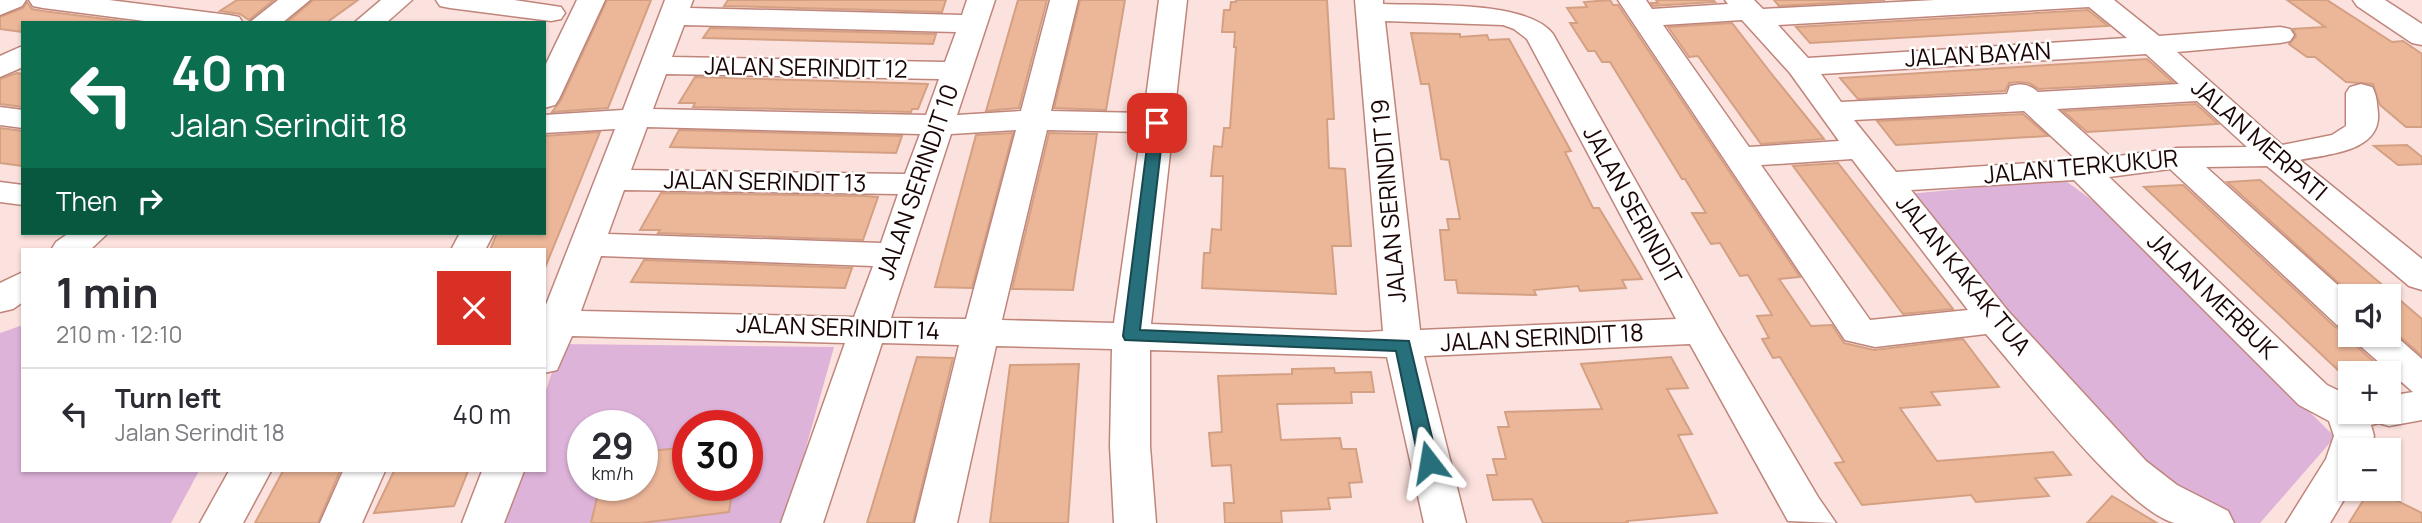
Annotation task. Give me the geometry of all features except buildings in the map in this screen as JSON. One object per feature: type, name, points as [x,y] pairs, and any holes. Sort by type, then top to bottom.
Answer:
[{"type":"street","points":[[0,7],[12,0]]},
{"type":"street","points":[[43,0],[194,21]]},
{"type":"street","points":[[176,20],[207,0]]},
{"type":"street","points":[[266,21],[296,0]]},
{"type":"street","points":[[371,21],[398,0]]},
{"type":"street","points":[[450,0],[551,13]]},
{"type":"street","points":[[546,95],[590,0]]},
{"type":"street","points":[[936,523],[1064,0]]},
{"type":"street","points":[[1135,523],[1129,446],[1131,336],[1173,0]]},
{"type":"street","points":[[1638,9],[1747,10],[2086,0]]},
{"type":"street","name":"JALAN MERPATI","points":[[2097,0],[2154,46],[2275,156],[2422,278]]},
{"type":"street","points":[[2367,0],[2422,37]]},
{"type":"street","name":"JALAN MERBUK","points":[[1935,4],[2313,395],[2332,408],[2338,409]]},
{"type":"street","name":"JALAN SERINDIT","points":[[1370,6],[1505,17],[1524,23],[1539,34],[1803,518]]},
{"type":"street","name":"JALAN SERINDIT 19","points":[[1370,6],[1403,345],[1445,523]]},
{"type":"street","points":[[546,350],[552,322],[588,244],[676,8],[976,12]]},
{"type":"street","points":[[1638,9],[1858,331],[1875,334],[1995,320]]},
{"type":"street","name":"JALAN KAKAK TUA","points":[[1747,10],[1801,66],[1832,112],[1995,320],[2131,472],[2162,497],[2213,523]]},
{"type":"street","name":"JALAN SERINDIT 10","points":[[802,523],[976,12]]},
{"type":"street","name":"JALAN BAYAN","points":[[1801,66],[2154,46],[2280,35]]},
{"type":"street","name":"JALAN SERINDIT 12","points":[[655,65],[956,71]]},
{"type":"street","points":[[1832,112],[2203,92]]},
{"type":"street","name":"JALAN TERKUKUR","points":[[1889,182],[2093,168],[2177,158],[2275,156],[2342,142],[2359,132],[2362,124],[2361,93]]},
{"type":"street","points":[[0,116],[21,119]]},
{"type":"street","points":[[546,124],[635,118],[938,125],[1034,120],[1157,123]]},
{"type":"street","points":[[1741,157],[1863,149]]},
{"type":"street","points":[[2177,158],[2338,305]]},
{"type":"street","name":"JALAN SERINDIT 13","points":[[612,180],[918,184]]},
{"type":"street","points":[[0,192],[21,195]]},
{"type":"street","points":[[71,248],[88,235]]},
{"type":"street","points":[[588,244],[894,255]]},
{"type":"street","name":"JALAN SERINDIT 14","points":[[552,322],[1131,336]]},
{"type":"street","name":"JALAN SERINDIT 18","points":[[1131,336],[1403,345],[1701,331]]},
{"type":"street","points":[[2384,347],[2422,381]]},
{"type":"street","points":[[2401,409],[2422,405]]},
{"type":"street","name":"JALAN MERBUK","points":[[2307,523],[2345,463],[2356,424]]},
{"type":"street","points":[[221,523],[249,472]]},
{"type":"street","points":[[341,523],[364,472]]},
{"type":"street","points":[[483,523],[503,472]]},
{"type":"shaded area","points":[[2063,179],[2099,205],[2335,437],[2260,523],[2212,523],[2140,477],[1909,194]]},
{"type":"shaded area","points":[[21,326],[21,472],[198,472],[171,523],[0,523],[0,333]]},
{"type":"shaded area","points":[[561,344],[834,347],[785,523],[503,523],[520,472],[546,472],[546,391]]},
{"type":"route","points":[[1157,123],[1131,336],[1403,345],[1429,462]]}]
